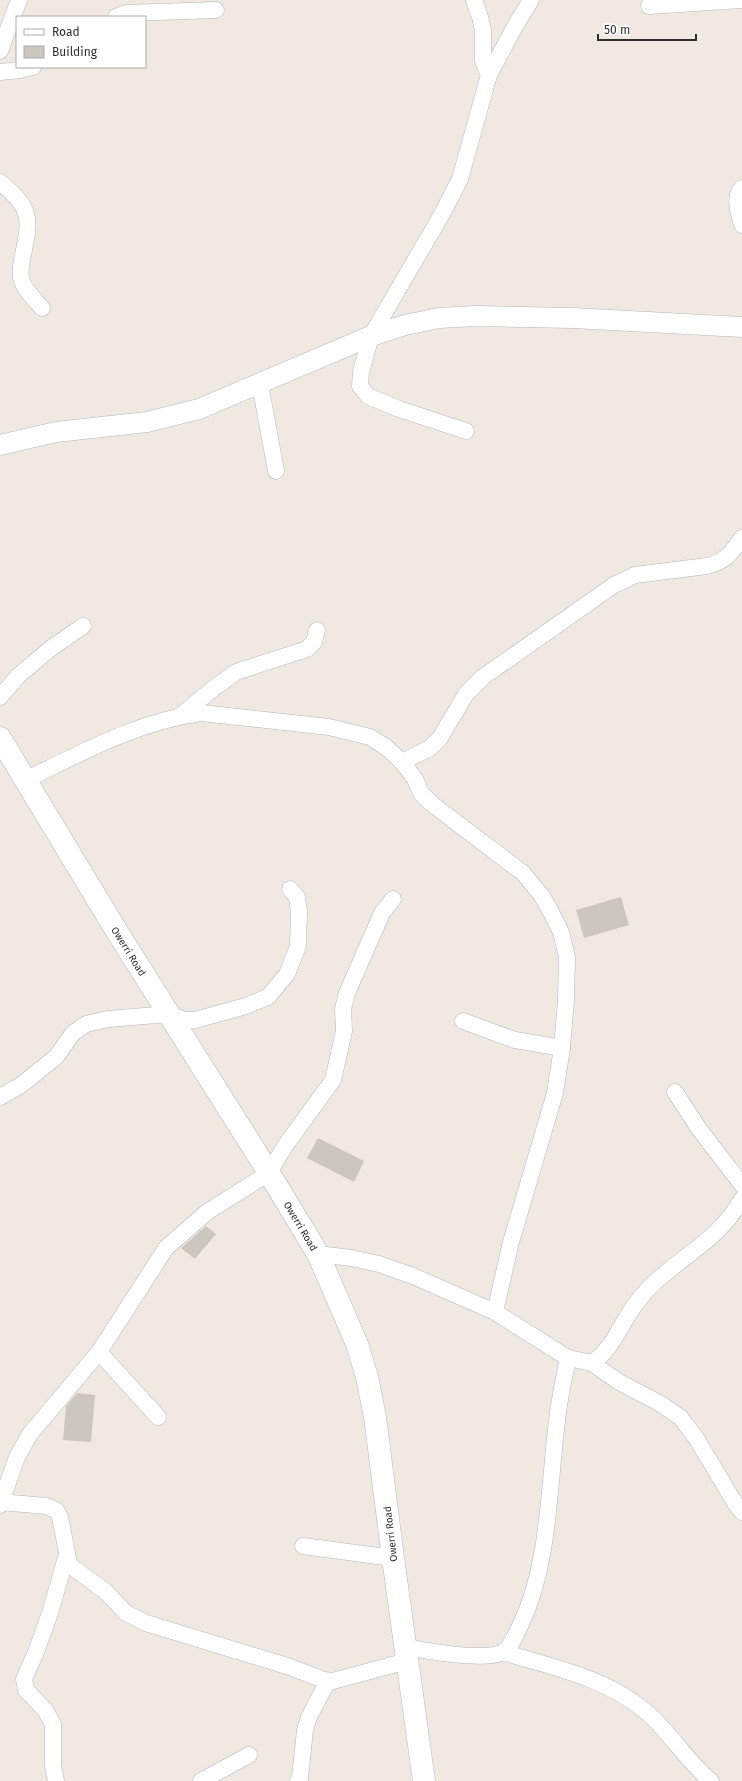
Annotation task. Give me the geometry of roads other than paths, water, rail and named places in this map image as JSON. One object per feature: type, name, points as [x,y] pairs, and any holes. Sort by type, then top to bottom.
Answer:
[{"type":"main road","name":"Owerri Road","points":[[0,738],[13,768],[269,1173],[318,1254],[357,1344],[367,1377],[376,1425],[424,1781]]},
{"type":"street","points":[[0,51],[19,0]]},
{"type":"street","points":[[474,0],[482,30],[483,61],[489,75]]},
{"type":"street","points":[[466,431],[399,409],[368,396],[360,386],[361,372],[371,336],[442,214],[460,179],[489,75],[515,26],[531,0]]},
{"type":"street","points":[[649,6],[732,0]]},
{"type":"street","points":[[118,16],[126,13],[216,10]]},
{"type":"street","points":[[0,72],[29,68]]},
{"type":"street","points":[[0,182],[20,201],[27,213],[29,225],[21,268],[22,281],[42,308]]},
{"type":"street","points":[[742,188],[739,191],[737,202],[742,225]]},
{"type":"street","points":[[0,445],[56,432],[147,422],[199,410],[371,336],[404,325],[439,318],[476,316],[573,318],[742,327]]},
{"type":"street","points":[[260,384],[276,471]]},
{"type":"street","points":[[402,762],[430,748],[440,738],[466,694],[483,677],[614,584],[635,575],[707,566],[717,563],[726,559],[742,538]]},
{"type":"street","points":[[0,697],[18,676],[50,649],[84,626]]},
{"type":"street","points":[[180,716],[236,672],[307,648],[314,642],[317,630]]},
{"type":"street","points":[[13,768],[180,716],[200,713],[329,727],[370,737],[402,762],[415,779],[421,793],[428,801],[523,873],[542,896],[561,932],[567,957],[566,1000],[562,1048],[555,1093],[513,1235],[495,1312]]},
{"type":"street","points":[[0,1097],[21,1086],[56,1057],[73,1033],[86,1024],[108,1019],[169,1014],[184,1020],[195,1020],[246,1006],[268,997],[287,974],[298,946],[299,912],[297,897],[290,889]]},
{"type":"street","points":[[393,899],[382,913],[346,993],[344,1032],[333,1080],[285,1146],[269,1173],[207,1212],[166,1248],[99,1352],[30,1434],[17,1457],[0,1503],[46,1506],[56,1510],[60,1517],[67,1554],[72,1567],[105,1591],[126,1613],[146,1623],[287,1666],[328,1681],[334,1681],[406,1654],[437,1652],[495,1655],[503,1652],[513,1641],[526,1616],[539,1569],[546,1529],[557,1419],[568,1358]]},
{"type":"street","points":[[463,1021],[515,1040],[562,1048]]},
{"type":"street","points":[[675,1092],[698,1129],[742,1185]]},
{"type":"street","points":[[592,1363],[604,1355],[632,1309],[659,1278],[716,1234],[734,1213],[742,1199]]},
{"type":"street","points":[[318,1254],[351,1258],[379,1264],[413,1276],[495,1312],[536,1340],[568,1358],[592,1363],[619,1382],[661,1404],[681,1418],[696,1438],[735,1504],[742,1512]]},
{"type":"street","points":[[99,1352],[158,1417]]},
{"type":"street","points":[[302,1546],[393,1558]]},
{"type":"street","points":[[56,1781],[52,1766],[52,1724],[45,1710],[26,1690],[24,1679],[36,1652],[50,1613],[67,1554]]},
{"type":"street","points":[[503,1652],[592,1680],[628,1698],[645,1710],[711,1781]]},
{"type":"street","points":[[298,1781],[300,1778],[305,1730],[328,1681]]},
{"type":"street","points":[[201,1781],[249,1754]]}]
